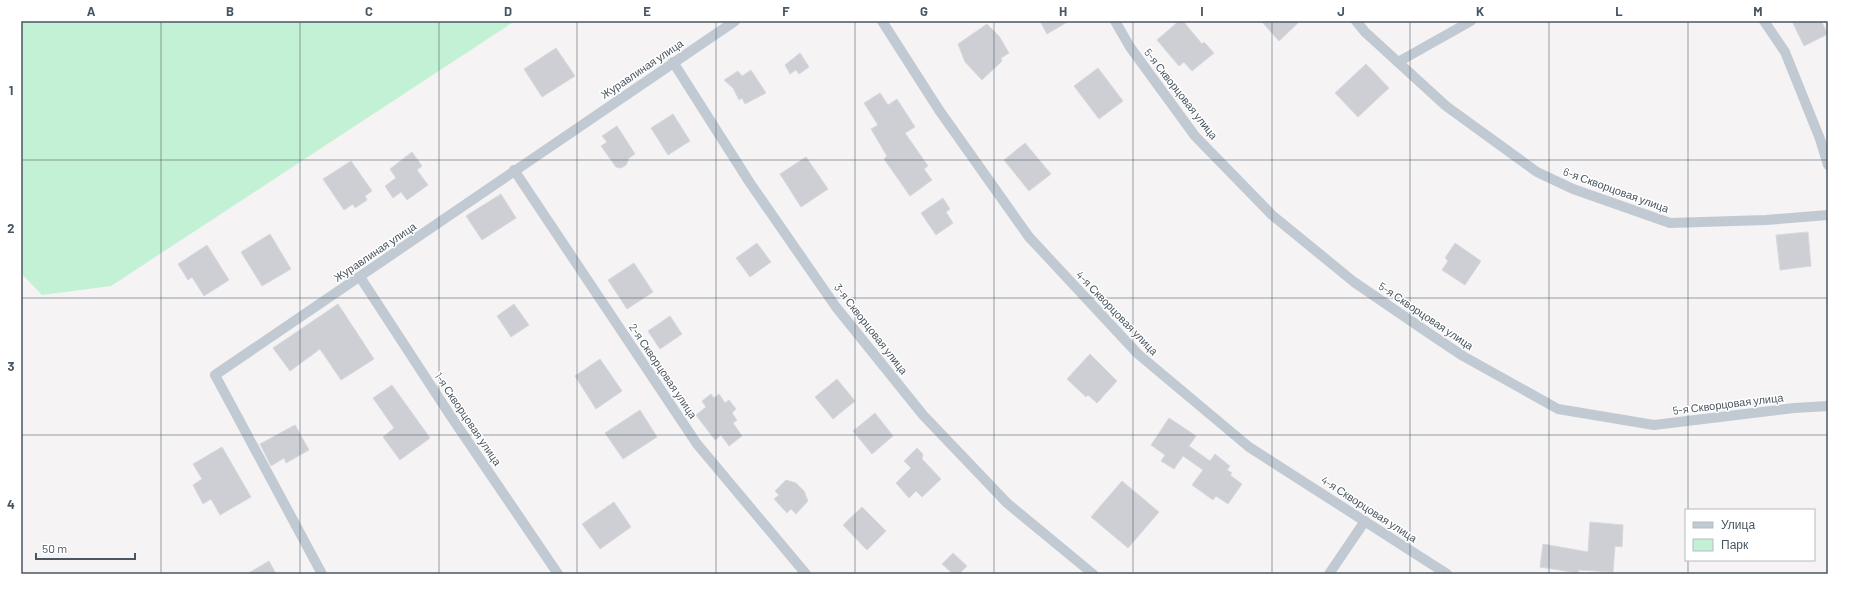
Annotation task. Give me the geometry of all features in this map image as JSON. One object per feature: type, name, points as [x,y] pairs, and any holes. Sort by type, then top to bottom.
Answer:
[{"type":"street","name":"Журавлиная улица","points":[[322,574],[216,375],[514,170],[735,21]]},
{"type":"street","name":"4-я Скворцовая улица","points":[[882,21],[939,110],[1029,237],[1138,354],[1249,447],[1447,574]]},
{"type":"street","name":"5-я Скворцовая улица","points":[[1115,21],[1130,47],[1195,136],[1272,215],[1354,282],[1433,336],[1463,356],[1558,409],[1654,425],[1794,408],[1828,406]]},
{"type":"street","name":"6-я Скворцовая улица","points":[[1356,21],[1365,32],[1452,110],[1537,172],[1573,189],[1670,223],[1766,220],[1828,215]]},
{"type":"street","points":[[1398,62],[1471,21]]},
{"type":"street","points":[[1764,21],[1785,52],[1820,139],[1828,165]]},
{"type":"street","name":"3-я Скворцовая улица","points":[[673,62],[750,183],[836,307],[923,415],[1007,503],[1093,574]]},
{"type":"street","name":"2-я Скворцовая улица","points":[[514,170],[697,444],[806,574]]},
{"type":"street","name":"1-я Скворцовая улица","points":[[360,276],[450,415],[558,574]]},
{"type":"street","points":[[1329,574],[1365,521]]},
{"type":"green space","points":[[21,21],[515,21],[111,286],[42,295],[21,273]]},
{"type":"building","points":[[1040,21],[1069,21],[1047,34]]},
{"type":"building","points":[[1179,21],[1183,21],[1202,44],[1204,42],[1214,53],[1192,71],[1184,62],[1179,66],[1157,40]]},
{"type":"building","points":[[1261,21],[1300,21],[1279,41]]},
{"type":"building","points":[[1792,21],[1821,21],[1828,34],[1804,46]]},
{"type":"building","points":[[987,24],[999,36],[1009,53],[1001,58],[1002,61],[982,80],[965,62],[958,44]]},
{"type":"building","points":[[556,48],[575,76],[542,97],[524,69]]},
{"type":"building","points":[[800,53],[809,67],[799,74],[796,70],[790,74],[785,65]]},
{"type":"building","points":[[1366,64],[1389,88],[1358,117],[1335,93]]},
{"type":"building","points":[[1098,68],[1123,101],[1099,119],[1074,86]]},
{"type":"building","points":[[751,70],[766,93],[745,104],[742,98],[739,100],[733,88],[724,80],[738,71],[742,76]]},
{"type":"building","points":[[880,93],[888,105],[897,99],[915,127],[905,133],[928,166],[924,169],[932,180],[910,196],[884,159],[887,156],[871,129],[878,125],[864,103]]},
{"type":"building","points":[[673,114],[690,141],[668,155],[651,128]]},
{"type":"building","points":[[617,126],[635,154],[629,158],[626,165],[621,168],[616,167],[601,146],[607,142],[602,136]]},
{"type":"building","points":[[1025,143],[1051,174],[1029,191],[1004,160]]},
{"type":"building","points":[[412,152],[422,166],[417,170],[428,185],[407,200],[401,192],[393,198],[385,186],[396,178],[390,169]]},
{"type":"building","points":[[806,157],[828,189],[801,207],[780,174]]},
{"type":"building","points":[[351,161],[372,191],[365,196],[367,200],[355,208],[353,204],[344,210],[323,179]]},
{"type":"building","points":[[501,194],[516,218],[482,240],[466,216]]},
{"type":"building","points":[[943,198],[950,209],[946,212],[953,223],[936,235],[921,213]]},
{"type":"building","points":[[1808,232],[1811,266],[1780,270],[1776,235]]},
{"type":"building","points":[[270,234],[291,269],[262,286],[241,252]]},
{"type":"building","points":[[757,243],[771,262],[750,277],[736,258]]},
{"type":"building","points":[[1455,243],[1481,261],[1465,285],[1442,270],[1448,261],[1445,258]]},
{"type":"building","points":[[207,245],[229,280],[204,296],[192,277],[188,280],[178,264]]},
{"type":"building","points":[[634,263],[653,292],[627,309],[608,280]]},
{"type":"building","points":[[338,304],[374,359],[341,380],[320,349],[290,371],[273,348]]},
{"type":"building","points":[[514,304],[529,325],[511,337],[497,316]]},
{"type":"building","points":[[670,316],[682,334],[660,349],[648,331]]},
{"type":"building","points":[[1090,354],[1117,381],[1097,403],[1088,395],[1086,397],[1067,379]]},
{"type":"building","points":[[600,359],[622,391],[596,409],[575,376]]},
{"type":"building","points":[[837,379],[855,401],[833,419],[815,397]]},
{"type":"building","points":[[392,385],[430,438],[400,460],[383,437],[394,428],[373,398]]},
{"type":"building","points":[[711,394],[714,398],[719,394],[725,403],[729,400],[736,409],[732,413],[737,420],[733,423],[742,436],[729,446],[721,435],[715,440],[696,415],[706,407],[702,401]]},
{"type":"building","points":[[640,410],[657,437],[623,459],[605,433]]},
{"type":"building","points":[[875,413],[893,436],[872,454],[853,431]]},
{"type":"building","points":[[1169,418],[1196,436],[1189,446],[1210,461],[1215,454],[1230,466],[1227,470],[1232,473],[1230,475],[1242,484],[1228,504],[1216,496],[1213,500],[1192,485],[1203,470],[1183,456],[1174,469],[1161,461],[1165,455],[1151,445]]},
{"type":"building","points":[[295,425],[309,450],[286,463],[284,458],[271,466],[260,444]]},
{"type":"building","points":[[222,447],[251,497],[220,515],[211,499],[203,504],[193,485],[202,479],[193,464]]},
{"type":"building","points":[[917,448],[923,454],[922,459],[941,479],[922,497],[916,491],[909,498],[896,483],[911,468],[904,461]]},
{"type":"building","points":[[786,480],[796,483],[804,491],[808,501],[796,514],[791,509],[787,513],[774,499],[779,495],[775,491]]},
{"type":"building","points":[[1122,481],[1159,512],[1128,548],[1091,517]]},
{"type":"building","points":[[614,502],[631,527],[600,549],[582,524]]},
{"type":"building","points":[[862,507],[886,531],[867,550],[843,525]]},
{"type":"building","points":[[1590,522],[1623,525],[1622,547],[1615,546],[1613,572],[1579,570],[1578,572],[1572,572],[1540,567],[1543,544],[1588,552]]},
{"type":"building","points":[[953,553],[967,566],[959,574],[953,574],[942,564]]},
{"type":"building","points":[[269,561],[276,574],[247,574]]}]
